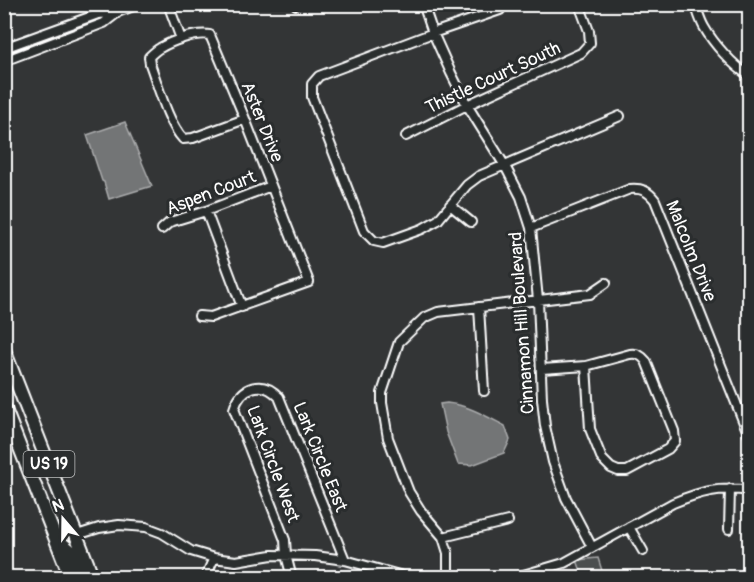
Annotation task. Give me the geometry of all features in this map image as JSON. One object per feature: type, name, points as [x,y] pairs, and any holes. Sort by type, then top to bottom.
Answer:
[{"type":"highway","name":"US 19","points":[[4,350],[93,578]]},
{"type":"highway","points":[[4,371],[13,394],[29,414]]},
{"type":"highway","name":"US 19","points":[[4,407],[71,578]]},
{"type":"highway","points":[[55,538],[73,553],[84,578]]},
{"type":"street","points":[[94,4],[98,14]]},
{"type":"street","points":[[4,48],[98,14],[118,12],[139,4]]},
{"type":"street","points":[[168,4],[181,39],[158,48],[149,57],[177,132],[183,139],[193,138],[245,119]]},
{"type":"street","name":"Cinnamon Hill Boulevard","points":[[423,4],[433,33],[466,105],[505,166],[521,197],[531,228],[538,300],[545,426],[553,462],[566,498],[592,547]]},
{"type":"street","name":"Thistle Court South","points":[[406,136],[466,105],[581,53],[590,43],[589,31],[579,4]]},
{"type":"street","points":[[695,4],[704,27],[718,46],[743,72],[750,76]]},
{"type":"street","points":[[500,10],[319,76],[312,84],[312,97],[364,231],[374,241],[383,243],[422,229],[438,220],[467,185],[479,176],[620,116]]},
{"type":"street","points":[[4,61],[104,23],[118,12]]},
{"type":"street","name":"Aster Drive","points":[[181,39],[198,34],[210,35],[309,282],[242,307]]},
{"type":"street","name":"Aspen Court","points":[[162,230],[170,222],[271,186]]},
{"type":"street","name":"Malcolm Drive","points":[[531,228],[630,189],[650,192],[656,200],[750,438]]},
{"type":"street","points":[[450,205],[471,222]]},
{"type":"street","points":[[199,316],[211,317],[242,307],[206,211]]},
{"type":"street","points":[[448,578],[448,553],[443,537],[421,511],[409,492],[388,438],[382,393],[399,342],[424,318],[438,312],[590,294],[606,283]]},
{"type":"street","points":[[479,307],[484,391]]},
{"type":"street","points":[[542,369],[586,366],[630,354],[642,356],[649,367],[674,431],[675,441],[668,449],[627,471],[618,471],[606,464],[590,429],[586,366]]},
{"type":"street","name":"Lark Circle East","points":[[249,389],[265,388],[273,391],[279,397],[345,560]]},
{"type":"street","name":"Lark Circle West","points":[[249,389],[242,392],[236,400],[234,409],[285,540],[286,555]]},
{"type":"street","points":[[729,529],[730,489]]},
{"type":"street","points":[[513,578],[539,574],[564,563],[688,497],[714,490],[750,491]]},
{"type":"street","points":[[443,537],[508,521]]},
{"type":"street","points":[[77,535],[119,525],[146,527],[162,533],[191,551],[214,558],[236,561],[272,555],[315,556],[345,560],[410,578]]},
{"type":"street","points":[[629,527],[643,551]]},
{"type":"street","points":[[286,555],[292,578]]},
{"type":"street","points":[[205,578],[214,558]]},
{"type":"shaded area","points":[[125,122],[152,186],[109,199],[87,135]]},
{"type":"shaded area","points":[[447,403],[470,409],[505,426],[510,440],[504,453],[472,465],[458,464],[446,432],[440,404]]},
{"type":"shaded area","points":[[598,558],[604,577],[583,577],[577,560]]}]
